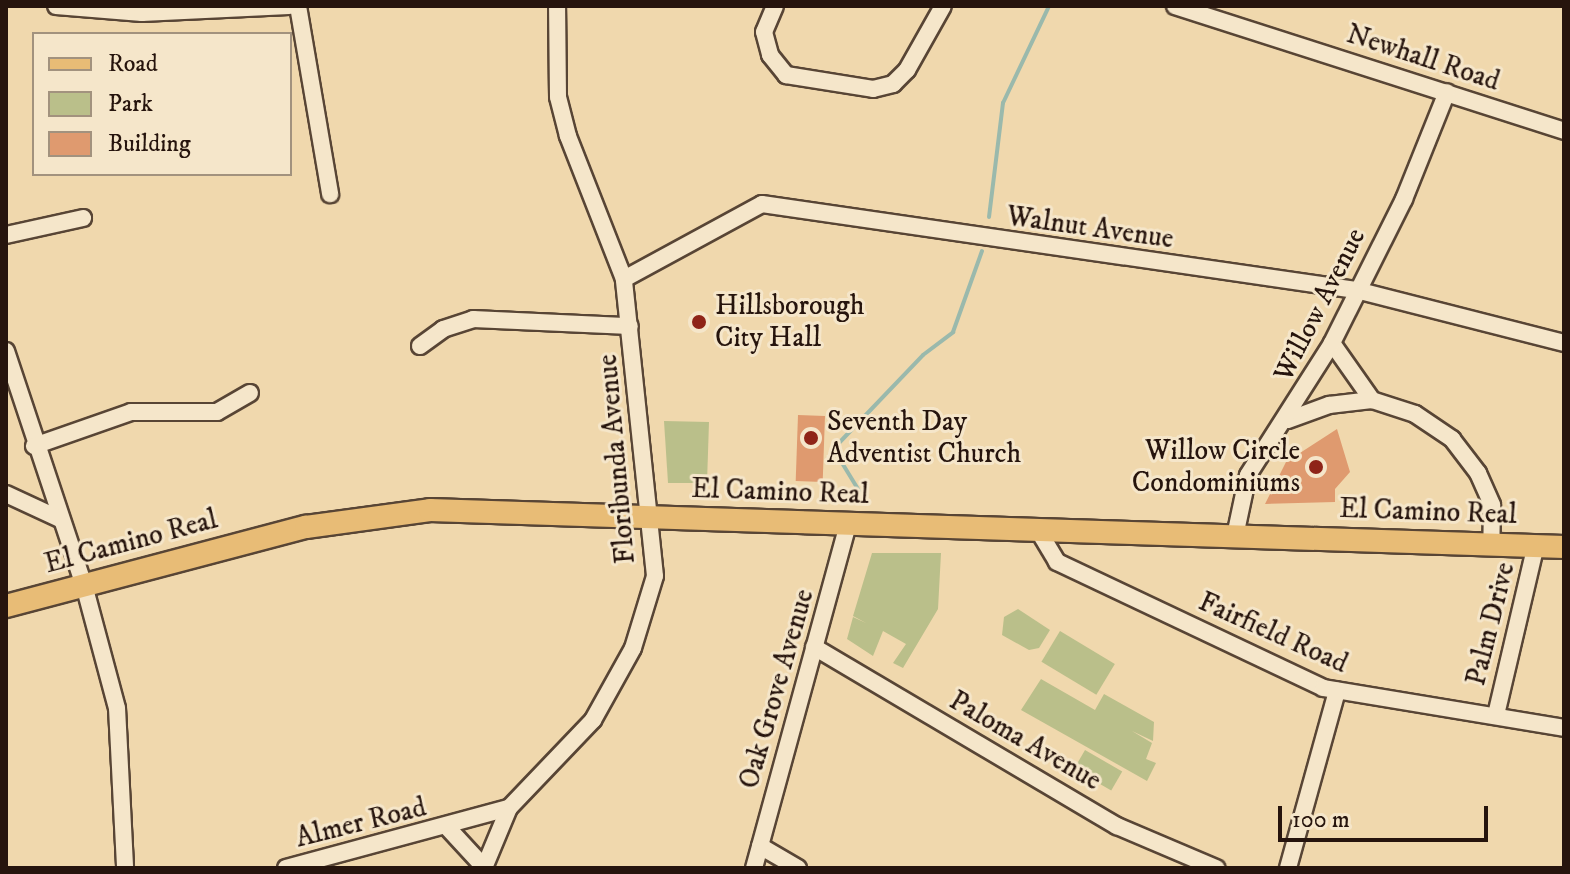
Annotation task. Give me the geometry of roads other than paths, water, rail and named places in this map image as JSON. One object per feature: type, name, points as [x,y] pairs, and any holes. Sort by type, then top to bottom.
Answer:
[{"type":"main road","name":"El Camino Real","points":[[6,606],[369,515],[430,510],[1564,547]]},
{"type":"street","points":[[56,6],[142,13],[289,6]]},
{"type":"street","points":[[298,6],[330,194]]},
{"type":"street","name":"Floribunda Avenue","points":[[484,867],[509,808],[593,720],[633,648],[655,576],[652,517],[624,279],[561,110],[557,6]]},
{"type":"street","points":[[775,6],[764,32],[770,55],[786,75],[873,89],[893,84],[907,70],[943,6]]},
{"type":"street","name":"Newhall Road","points":[[1175,6],[1564,131]]},
{"type":"street","name":"Willow Avenue","points":[[1235,536],[1248,475],[1288,420],[1332,343],[1404,199],[1447,92]]},
{"type":"street","name":"Walnut Avenue","points":[[624,279],[762,204],[1356,290],[1564,343]]},
{"type":"street","points":[[6,235],[83,218]]},
{"type":"street","points":[[420,346],[443,329],[473,319],[630,326]]},
{"type":"street","points":[[1332,343],[1372,400]]},
{"type":"street","points":[[6,351],[34,446],[84,585],[117,708],[125,868]]},
{"type":"street","points":[[34,446],[131,412],[217,412],[250,393]]},
{"type":"street","points":[[1288,420],[1329,405],[1372,400],[1415,414],[1452,439],[1478,473],[1492,505],[1491,544]]},
{"type":"street","points":[[6,494],[60,519]]},
{"type":"street","name":"Oak Grove Avenue","points":[[754,868],[848,524]]},
{"type":"street","name":"Fairfield Road","points":[[1038,530],[1057,562],[1337,691],[1564,728]]},
{"type":"street","name":"Palm Drive","points":[[1496,715],[1536,545]]},
{"type":"street","name":"Paloma Avenue","points":[[814,647],[1117,826],[1216,868]]},
{"type":"street","points":[[1288,868],[1337,691]]},
{"type":"street","name":"Almer Road","points":[[286,868],[448,828],[509,808]]},
{"type":"street","name":"Almer Road","points":[[448,828],[484,867]]},
{"type":"street","points":[[760,846],[798,868]]},
{"type":"waterway","points":[[989,217],[1003,103],[1049,6]]},
{"type":"waterway","points":[[861,494],[836,453],[838,444],[923,355],[953,332],[982,251]]},
{"type":"place","name":"Hillsborough City Hall","points":[[699,322]]},
{"type":"place","name":"Seventh Day Adventist Church","points":[[811,438]]},
{"type":"place","name":"Willow Circle Condominiums","points":[[1316,467]]}]
